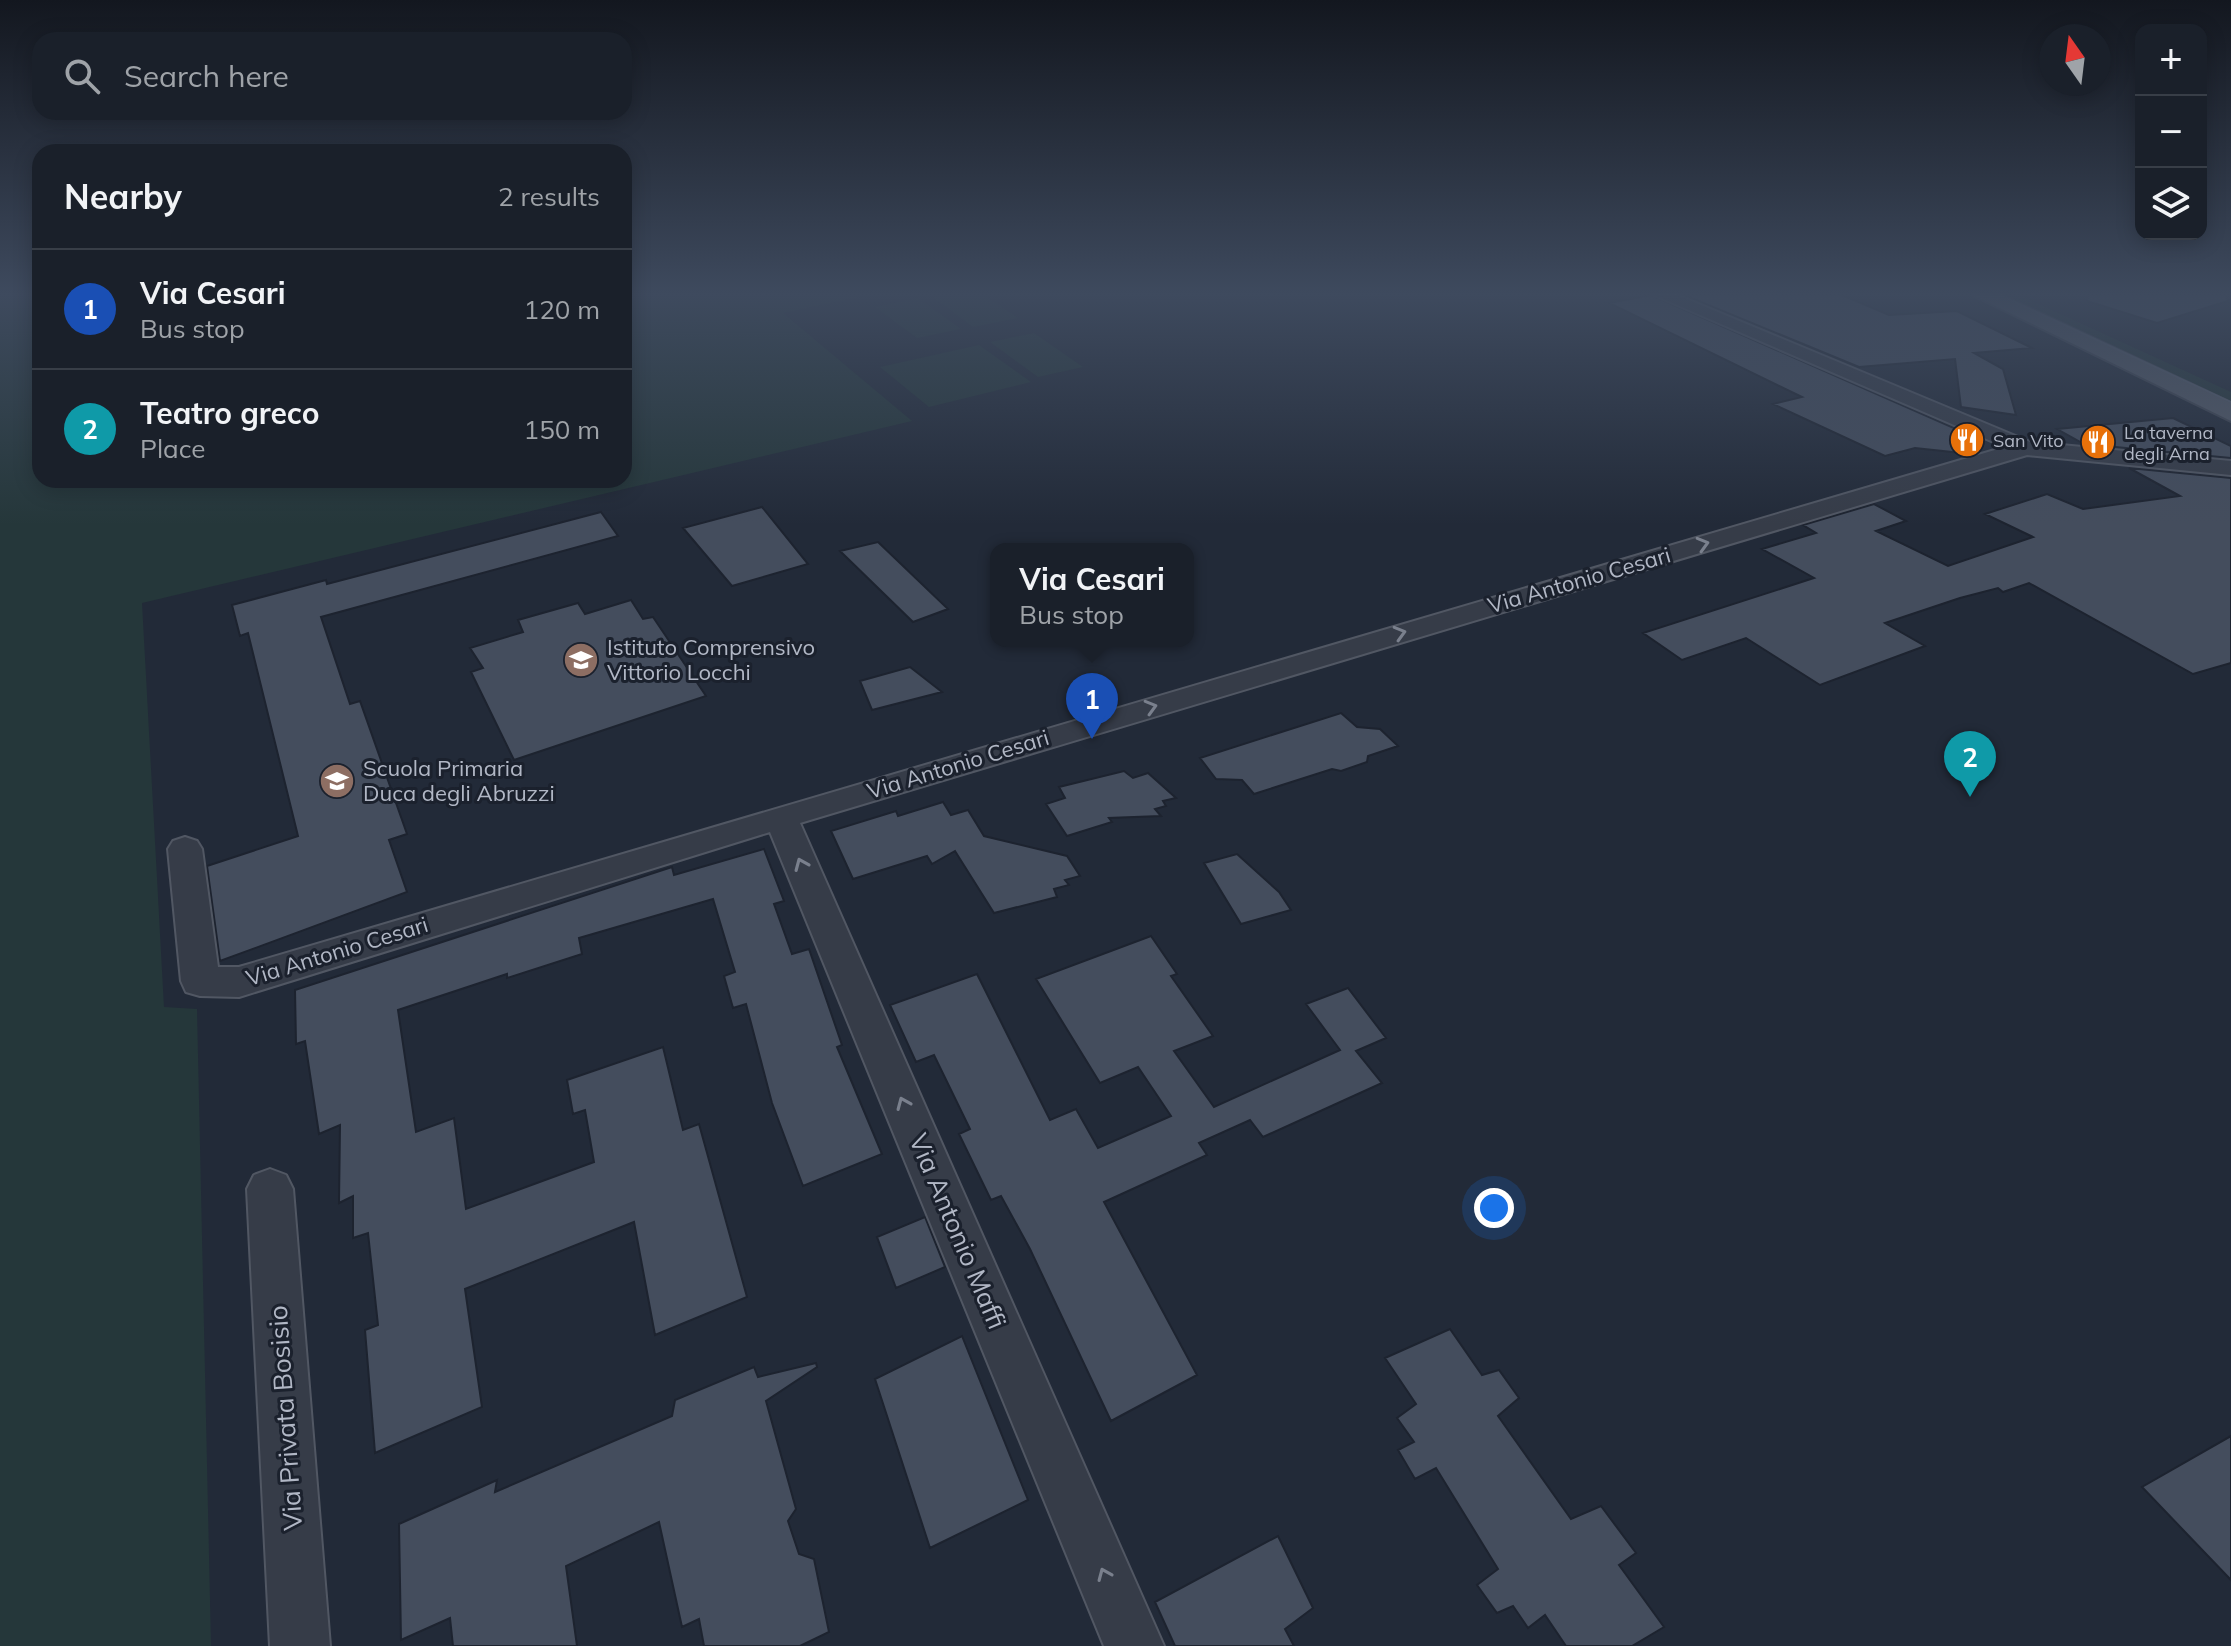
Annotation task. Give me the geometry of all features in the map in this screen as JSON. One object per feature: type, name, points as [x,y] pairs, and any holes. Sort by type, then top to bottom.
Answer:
[{"type":"main road","points":[[2145,372],[2231,413]]},
{"type":"main road","points":[[2194,372],[2231,389]]},
{"type":"street","points":[[1845,372],[2026,448],[2231,468]]},
{"type":"street","name":"Via Antonio Cesari","points":[[185,849],[200,981],[239,982],[781,817],[2026,448]]},
{"type":"street","name":"Via Antonio Maffi","points":[[781,817],[1134,1646]]},
{"type":"street","name":"Via Privata Bosisio","points":[[270,1189],[300,1646]]},
{"type":"shaded area","points":[[0,372],[32,372],[32,488],[629,488],[142,603],[164,1007],[197,1009],[211,1646],[0,1646]]},
{"type":"shaded area","points":[[632,372],[853,372],[912,421],[632,487]]},
{"type":"shaded area","points":[[886,372],[1017,372],[1031,382],[929,407]]},
{"type":"shaded area","points":[[1031,372],[1061,372],[1038,377]]},
{"type":"shaded area","points":[[2154,372],[2187,372],[2231,392],[2231,408]]},
{"type":"building","points":[[1750,372],[1826,372],[1963,432],[1971,454],[1915,448],[1885,456],[1773,404],[1802,397]]},
{"type":"building","points":[[1957,372],[2004,372],[2016,415],[1961,407]]},
{"type":"building","points":[[2173,418],[2231,446],[2231,458],[2084,444],[2057,429]]},
{"type":"building","points":[[2129,468],[2231,478],[2231,663],[2193,674],[2029,583],[2003,592],[1998,588],[1960,598],[1885,623],[1925,646],[1820,685],[1746,638],[1682,660],[1643,633],[1814,578],[1762,549],[1816,533],[1803,525],[1874,504],[1906,521],[1876,531],[1948,566],[2033,537],[1985,514],[2047,494],[2083,509],[2180,496]]},
{"type":"building","points":[[762,507],[808,564],[732,586],[683,528]]},
{"type":"building","name":"Scuola Primaria Duca degli Abruzzi","points":[[601,512],[618,536],[321,617],[350,704],[360,701],[407,834],[389,840],[407,892],[220,961],[207,866],[298,836],[248,633],[240,636],[232,605],[326,580],[327,584]]},
{"type":"building","points":[[878,542],[948,609],[913,622],[840,551]]},
{"type":"building","points":[[631,600],[643,619],[653,617],[706,696],[514,760],[471,672],[483,668],[470,648],[523,632],[518,620],[578,603],[585,614]]},
{"type":"building","points":[[910,667],[942,692],[872,710],[860,681]]},
{"type":"building","points":[[1341,713],[1357,727],[1380,729],[1398,746],[1368,756],[1367,762],[1341,771],[1332,769],[1254,794],[1242,780],[1216,779],[1200,758]]},
{"type":"building","points":[[1124,771],[1133,778],[1148,773],[1176,798],[1163,801],[1166,806],[1155,809],[1161,816],[1109,818],[1112,822],[1067,836],[1046,804],[1065,798],[1059,787]]},
{"type":"building","points":[[943,802],[951,815],[968,810],[984,836],[1067,856],[1080,876],[1065,880],[1069,885],[1054,889],[1057,897],[994,913],[955,851],[932,864],[927,856],[853,879],[831,831],[896,811],[898,816]]},
{"type":"building","points":[[764,849],[784,901],[774,904],[792,954],[809,949],[842,1045],[837,1047],[882,1154],[803,1186],[772,1103],[746,1004],[733,1008],[724,976],[735,972],[713,899],[579,938],[582,954],[507,978],[507,974],[398,1010],[416,1132],[454,1118],[466,1209],[594,1162],[585,1110],[573,1114],[567,1080],[663,1047],[683,1130],[699,1124],[747,1297],[655,1335],[634,1222],[465,1289],[482,1407],[375,1453],[365,1330],[378,1325],[368,1233],[353,1238],[353,1196],[339,1203],[340,1125],[319,1134],[305,1041],[296,1044],[295,990],[672,867],[674,875]]},
{"type":"building","points":[[1237,854],[1279,892],[1291,910],[1241,924],[1204,863]]},
{"type":"building","points":[[1151,936],[1177,974],[1171,976],[1213,1036],[1174,1051],[1214,1107],[1340,1050],[1306,1004],[1348,988],[1386,1038],[1356,1051],[1382,1083],[1263,1137],[1250,1120],[1199,1143],[1207,1155],[1104,1202],[1197,1375],[1111,1421],[1030,1249],[1001,1196],[991,1200],[959,1134],[970,1129],[934,1055],[916,1062],[890,1005],[977,974],[1050,1120],[1076,1109],[1098,1148],[1171,1116],[1138,1067],[1100,1083],[1036,979]]},
{"type":"building","points":[[925,1217],[945,1267],[896,1288],[877,1237]]},
{"type":"building","points":[[1450,1329],[1482,1375],[1499,1370],[1519,1398],[1498,1416],[1571,1519],[1601,1506],[1636,1553],[1619,1565],[1664,1627],[1632,1646],[1566,1646],[1545,1615],[1528,1628],[1513,1606],[1497,1613],[1477,1585],[1498,1569],[1436,1468],[1415,1479],[1398,1450],[1414,1442],[1397,1418],[1416,1404],[1385,1358]]},
{"type":"building","points":[[962,1336],[1028,1500],[930,1548],[875,1379]]},
{"type":"building","points":[[816,1363],[817,1367],[766,1401],[796,1509],[788,1521],[799,1554],[814,1559],[829,1632],[800,1646],[704,1646],[699,1619],[682,1627],[659,1522],[566,1566],[577,1646],[453,1646],[450,1618],[401,1640],[399,1524],[497,1480],[495,1492],[672,1416],[675,1400],[754,1367],[758,1377]]},
{"type":"building","points":[[2231,1436],[2231,1580],[2142,1487]]},
{"type":"building","points":[[1278,1536],[1313,1608],[1285,1629],[1294,1646],[1175,1646],[1155,1602]]},
{"type":"tram line","points":[[2166,372],[2231,402]]},
{"type":"place","name":"San Vito","points":[[1967,440]]},
{"type":"place","name":"La taverna degli Arna","points":[[2098,442]]},
{"type":"place","name":"Istituto Comprensivo Vittorio Locchi","points":[[581,660]]},
{"type":"place","name":"Via Cesari","points":[[1092,739]]},
{"type":"place","name":"Scuola Primaria Duca degli Abruzzi","points":[[337,781]]},
{"type":"place","name":"Teatro greco","points":[[1970,797]]}]
